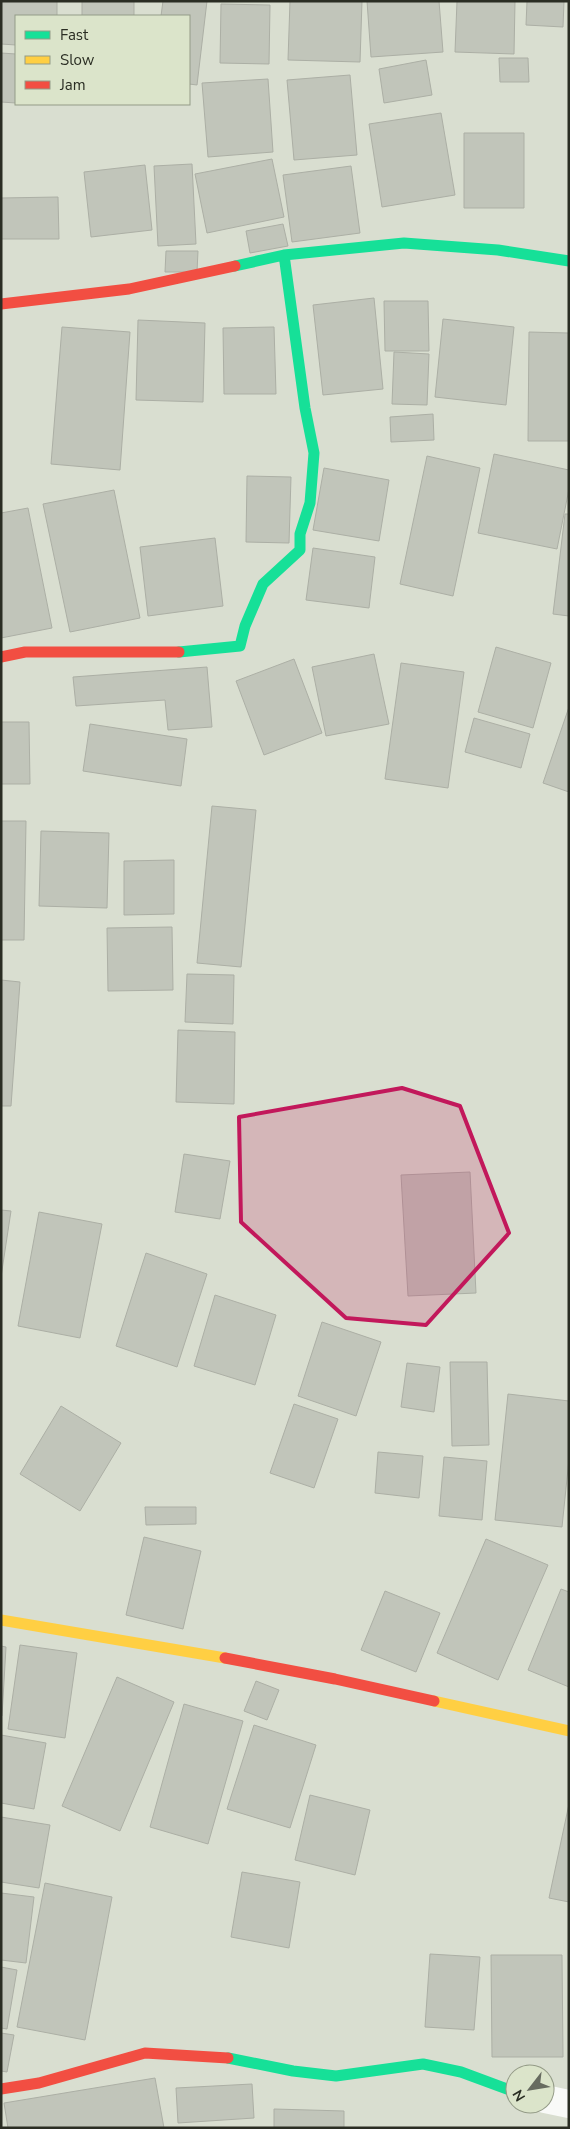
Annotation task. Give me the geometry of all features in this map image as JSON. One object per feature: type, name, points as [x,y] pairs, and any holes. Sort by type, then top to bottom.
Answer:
[{"type":"street","points":[[1,304],[129,289],[284,255],[404,243],[498,250],[569,261]]},
{"type":"street","points":[[1,657],[25,652],[176,652],[240,646],[244,626],[263,584],[300,550],[300,534],[310,503],[314,453],[305,408],[284,255]]},
{"type":"street","points":[[1,1620],[195,1652],[335,1679],[569,1731]]},
{"type":"street","points":[[1,2089],[39,2083],[146,2053],[220,2056],[294,2071],[336,2076],[423,2064],[462,2072],[505,2090]]},
{"type":"street","points":[[555,2101],[569,2104]]},
{"type":"highlighted area","points":[[402,1088],[460,1106],[509,1233],[426,1325],[346,1318],[241,1222],[239,1117]]},
{"type":"building","points":[[1,1],[57,1],[57,15],[15,15],[15,45],[1,44]]},
{"type":"building","points":[[82,1],[134,1],[134,15],[82,15]]},
{"type":"building","points":[[163,1],[207,1],[197,85],[190,84],[190,15],[161,15]]},
{"type":"building","points":[[290,1],[362,1],[360,62],[288,60]]},
{"type":"building","points":[[367,1],[439,1],[443,52],[371,57]]},
{"type":"building","points":[[457,1],[515,1],[514,54],[455,52]]},
{"type":"building","points":[[527,1],[564,1],[563,27],[526,25]]},
{"type":"building","points":[[221,4],[270,5],[269,64],[220,63]]},
{"type":"building","points":[[1,53],[15,54],[15,103],[1,102]]},
{"type":"building","points":[[499,58],[528,58],[529,82],[500,82]]},
{"type":"building","points":[[426,60],[432,95],[384,103],[379,69]]},
{"type":"building","points":[[350,75],[357,155],[294,160],[287,80]]},
{"type":"building","points":[[268,79],[273,152],[208,157],[202,83]]},
{"type":"building","points":[[441,113],[455,195],[382,207],[369,124]]},
{"type":"building","points":[[464,133],[524,133],[524,208],[464,208]]},
{"type":"building","points":[[272,159],[284,217],[207,233],[195,174]]},
{"type":"building","points":[[192,164],[196,244],[158,246],[154,166]]},
{"type":"building","points":[[145,165],[152,230],[91,237],[84,172]]},
{"type":"building","points":[[351,166],[360,233],[292,242],[283,175]]},
{"type":"building","points":[[58,197],[59,239],[1,239],[1,198]]},
{"type":"building","points":[[283,224],[288,246],[250,253],[246,231]]},
{"type":"building","points":[[166,251],[198,251],[197,272],[165,272]]},
{"type":"building","points":[[374,298],[383,389],[323,395],[313,305]]},
{"type":"building","points":[[384,301],[428,301],[429,351],[385,351]]},
{"type":"building","points":[[443,319],[514,327],[506,405],[435,397]]},
{"type":"building","points":[[138,320],[205,323],[203,402],[136,400]]},
{"type":"building","points":[[62,327],[130,332],[120,470],[51,464]]},
{"type":"building","points":[[274,327],[276,394],[224,394],[223,328]]},
{"type":"building","points":[[529,332],[569,333],[569,441],[528,441]]},
{"type":"building","points":[[394,352],[429,354],[427,405],[392,404]]},
{"type":"building","points":[[433,414],[434,440],[391,442],[390,417]]},
{"type":"building","points":[[494,454],[569,470],[569,489],[557,549],[478,533]]},
{"type":"building","points":[[427,456],[480,468],[453,596],[400,584]]},
{"type":"building","points":[[324,468],[389,480],[379,541],[313,530]]},
{"type":"building","points":[[247,476],[291,477],[289,543],[246,542]]},
{"type":"building","points":[[114,490],[140,618],[70,632],[43,504]]},
{"type":"building","points":[[28,508],[52,628],[1,638],[1,513]]},
{"type":"building","points":[[565,514],[569,514],[569,616],[553,614]]},
{"type":"building","points":[[215,538],[223,606],[148,616],[140,547]]},
{"type":"building","points":[[313,548],[375,557],[369,608],[306,600]]},
{"type":"building","points":[[496,647],[551,663],[533,728],[478,712]]},
{"type":"building","points":[[374,654],[389,724],[326,736],[312,667]]},
{"type":"building","points":[[294,659],[322,733],[264,755],[236,681]]},
{"type":"building","points":[[401,663],[464,672],[448,788],[385,779]]},
{"type":"building","points":[[207,667],[212,727],[168,730],[165,700],[76,706],[73,677]]},
{"type":"building","points":[[569,707],[569,792],[543,783]]},
{"type":"building","points":[[474,718],[530,734],[521,768],[465,752]]},
{"type":"building","points":[[1,722],[29,722],[30,784],[1,784]]},
{"type":"building","points":[[90,724],[187,739],[181,786],[83,771]]},
{"type":"building","points":[[212,806],[256,810],[241,967],[197,963]]},
{"type":"building","points":[[1,821],[26,821],[24,940],[1,940]]},
{"type":"building","points":[[41,831],[109,833],[107,908],[39,906]]},
{"type":"building","points":[[174,860],[174,914],[124,915],[124,861]]},
{"type":"building","points":[[172,927],[173,990],[108,991],[107,928]]},
{"type":"building","points":[[187,974],[234,975],[233,1024],[185,1022]]},
{"type":"building","points":[[1,980],[20,982],[11,1106],[1,1106]]},
{"type":"building","points":[[178,1030],[235,1032],[234,1104],[176,1102]]},
{"type":"building","points":[[184,1154],[230,1161],[220,1219],[175,1212]]},
{"type":"building","points":[[470,1172],[476,1293],[408,1296],[401,1175]]},
{"type":"building","points":[[1,1210],[11,1211],[1,1277]]},
{"type":"building","points":[[39,1212],[102,1224],[80,1338],[18,1326]]},
{"type":"building","points":[[146,1253],[207,1274],[177,1367],[116,1346]]},
{"type":"building","points":[[215,1295],[276,1315],[255,1385],[194,1366]]},
{"type":"building","points":[[322,1322],[381,1342],[356,1416],[298,1396]]},
{"type":"building","points":[[450,1362],[487,1362],[489,1445],[452,1446]]},
{"type":"building","points":[[407,1363],[440,1367],[434,1412],[401,1407]]},
{"type":"building","points":[[508,1394],[569,1401],[569,1459],[562,1527],[495,1520]]},
{"type":"building","points":[[294,1404],[338,1419],[314,1488],[270,1473]]},
{"type":"building","points":[[61,1406],[121,1443],[80,1511],[20,1474]]},
{"type":"building","points":[[378,1452],[423,1456],[419,1498],[375,1493]]},
{"type":"building","points":[[444,1457],[487,1461],[482,1520],[439,1516]]},
{"type":"building","points":[[145,1507],[196,1507],[196,1524],[146,1525]]},
{"type":"building","points":[[144,1537],[201,1551],[183,1629],[126,1615]]},
{"type":"building","points":[[486,1539],[548,1565],[498,1680],[437,1653]]},
{"type":"building","points":[[561,1589],[569,1592],[569,1687],[528,1670]]},
{"type":"building","points":[[385,1591],[440,1613],[416,1672],[361,1650]]},
{"type":"building","points":[[20,1645],[77,1653],[65,1738],[8,1729]]},
{"type":"building","points":[[1,1646],[6,1647],[2,1716],[1,1716]]},
{"type":"building","points":[[117,1677],[174,1702],[120,1831],[62,1806]]},
{"type":"building","points":[[256,1681],[279,1690],[267,1720],[244,1711]]},
{"type":"building","points":[[184,1704],[243,1721],[208,1844],[150,1827]]},
{"type":"building","points":[[254,1725],[316,1745],[290,1828],[227,1809]]},
{"type":"building","points":[[1,1735],[46,1743],[34,1809],[1,1803]]},
{"type":"building","points":[[310,1795],[370,1810],[355,1875],[295,1860]]},
{"type":"building","points":[[569,1804],[569,1902],[549,1898]]},
{"type":"building","points":[[1,1817],[50,1825],[39,1888],[1,1882]]},
{"type":"building","points":[[242,1872],[300,1882],[289,1948],[231,1937]]},
{"type":"building","points":[[45,1883],[112,1897],[85,2040],[17,2027]]},
{"type":"building","points":[[1,1893],[34,1897],[26,1963],[1,1960]]},
{"type":"building","points":[[430,1954],[480,1957],[474,2030],[425,2027]]},
{"type":"building","points":[[491,1955],[562,1955],[563,2057],[492,2057]]},
{"type":"building","points":[[1,1967],[17,1970],[7,2029],[1,2028]]},
{"type":"building","points":[[1,2033],[14,2035],[7,2072],[1,2071]]},
{"type":"building","points":[[155,2078],[164,2128],[8,2128],[4,2103]]},
{"type":"building","points":[[252,2084],[254,2118],[178,2123],[176,2088]]},
{"type":"building","points":[[274,2109],[344,2111],[344,2128],[274,2128]]},
{"type":"traffic: fast","points":[[235,266],[284,255],[404,243],[498,250],[569,261]]},
{"type":"traffic: fast","points":[[179,652],[240,646],[245,626],[263,584],[300,550],[300,534],[310,503],[314,453],[305,408],[284,255]]},
{"type":"traffic: fast","points":[[228,2058],[293,2071],[336,2076],[423,2064],[461,2072],[505,2088]]},
{"type":"traffic: slow","points":[[1,1620],[225,1658]]},
{"type":"traffic: slow","points":[[434,1701],[569,1731]]},
{"type":"traffic: jam","points":[[1,304],[129,289],[235,266]]},
{"type":"traffic: jam","points":[[1,657],[25,652],[179,652]]},
{"type":"traffic: jam","points":[[225,1658],[335,1679],[434,1701]]},
{"type":"traffic: jam","points":[[1,2089],[39,2083],[145,2053],[228,2058]]}]
